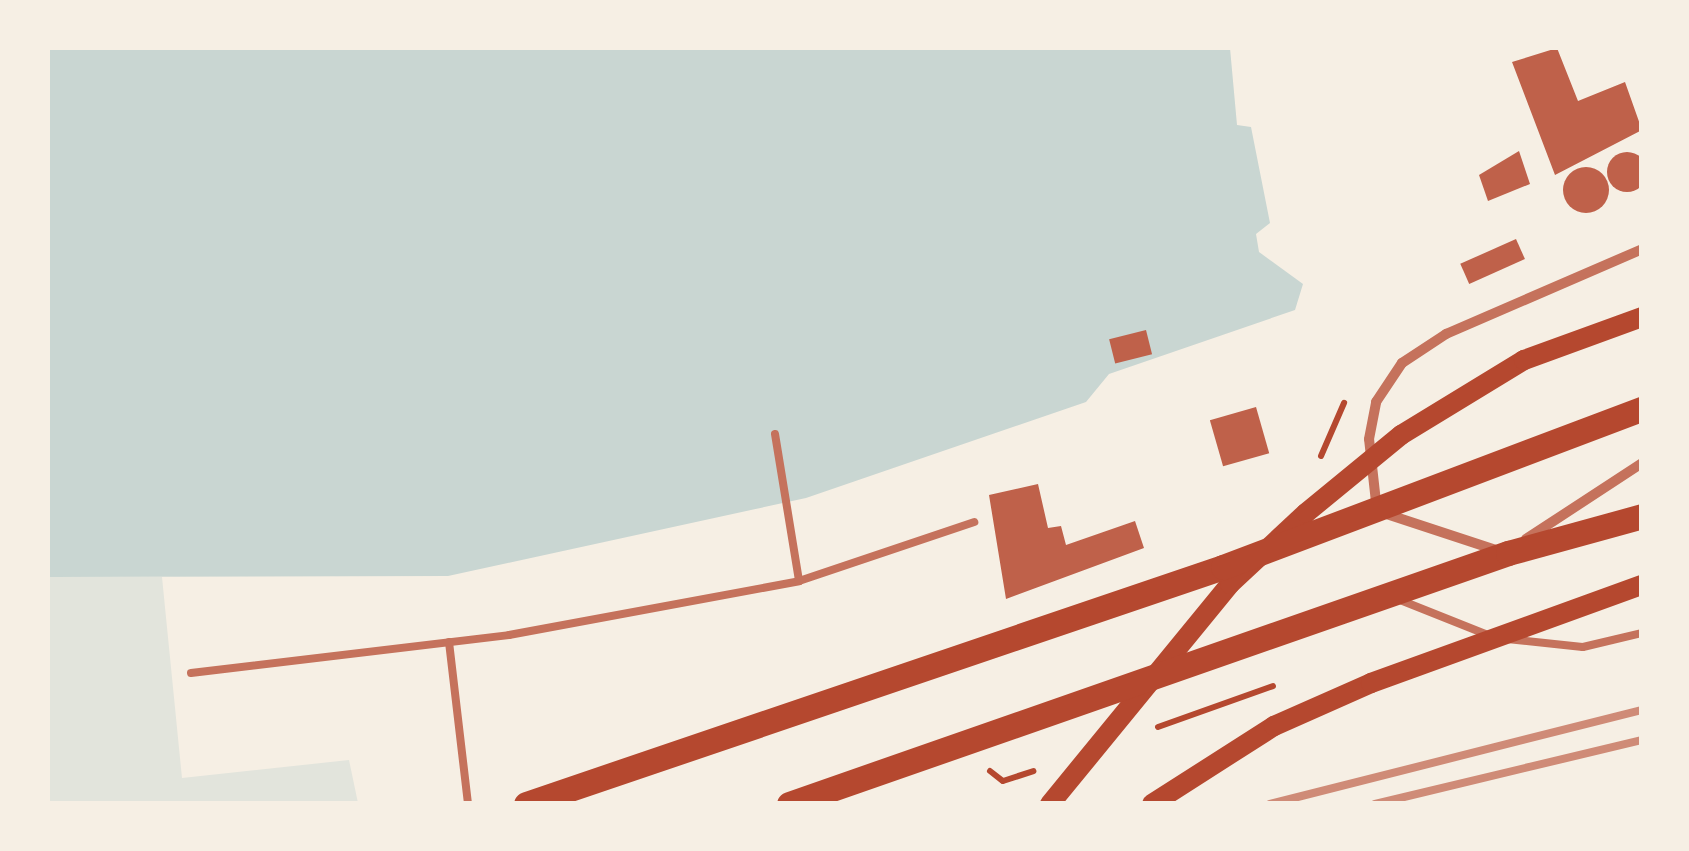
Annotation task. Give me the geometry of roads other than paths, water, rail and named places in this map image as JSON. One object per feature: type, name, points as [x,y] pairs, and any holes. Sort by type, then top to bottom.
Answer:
[{"type":"main road","points":[[1050,804],[1230,584],[1360,468],[1524,360],[1642,317]]},
{"type":"main road","points":[[526,804],[1377,510],[1642,408]]},
{"type":"main road","points":[[789,804],[1508,552],[1642,516]]},
{"type":"main road","points":[[1152,804],[1274,726],[1642,584]]},
{"type":"street","points":[[1642,248],[1446,334],[1402,364],[1376,402],[1369,439],[1377,510],[1508,552],[1642,463]]},
{"type":"lane","points":[[775,434],[800,581]]},
{"type":"lane","points":[[191,673],[449,642],[800,581],[974,522]]},
{"type":"lane","points":[[1386,594],[1461,630],[1548,648],[1642,634]]},
{"type":"lane","points":[[449,642],[468,804]]},
{"type":"railway","points":[[1270,804],[1642,710]]},
{"type":"railway","points":[[1375,804],[1642,740]]}]
